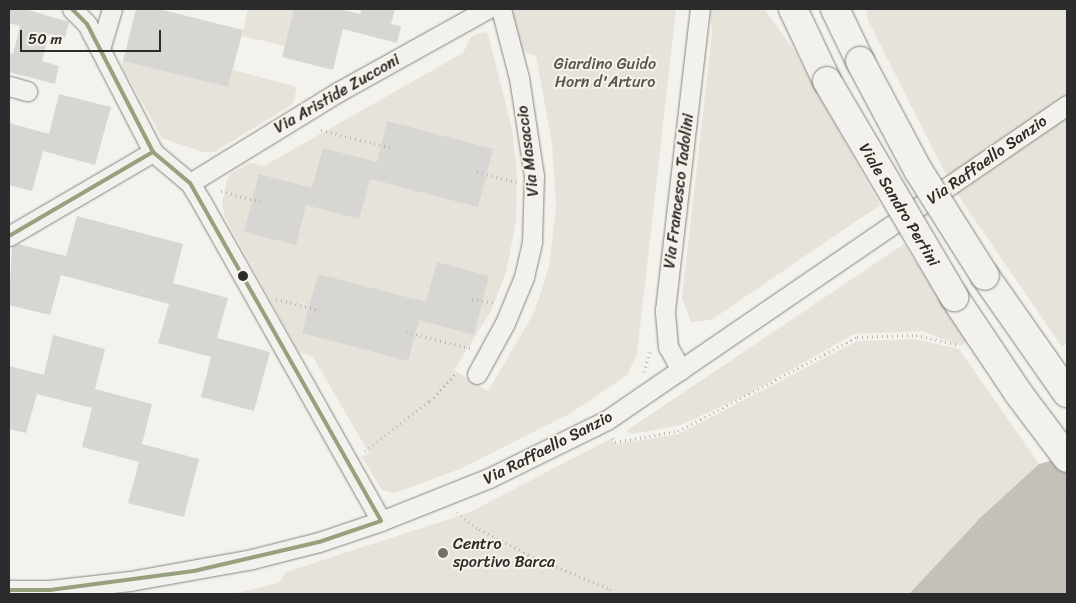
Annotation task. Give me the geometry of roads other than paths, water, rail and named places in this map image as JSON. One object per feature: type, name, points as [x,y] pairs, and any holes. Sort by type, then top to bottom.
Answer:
[{"type":"highway","name":"Viale Sandro Pertini","points":[[793,9],[828,81],[954,296],[1019,394],[1067,458]]},
{"type":"highway","points":[[835,9],[860,62],[918,170],[985,276],[1067,393]]},
{"type":"highway","points":[[842,9],[849,36]]},
{"type":"street","points":[[72,9],[87,24],[153,152],[190,183],[381,521]]},
{"type":"street","points":[[100,49],[112,9]]},
{"type":"street","name":"Via Aristide Zucconi","points":[[190,183],[338,92],[487,9]]},
{"type":"street","name":"Via Masaccio","points":[[477,374],[505,323],[524,276],[532,242],[534,176],[518,78],[502,9]]},
{"type":"street","name":"Via Francesco Tadolini","points":[[681,370],[668,347],[665,310],[700,9]]},
{"type":"street","points":[[9,86],[27,91]]},
{"type":"street","name":"Via Raffaello Sanzio","points":[[9,590],[50,590],[194,571],[319,542],[457,492],[560,445],[607,420],[1067,105]]},
{"type":"street","points":[[9,236],[153,152]]},
{"type":"place","name":"Centro sportivo Barca","points":[[443,553]]},
{"type":"park label","name":"Giardino Guido Horn d'Arturo","points":[[605,73]]}]
